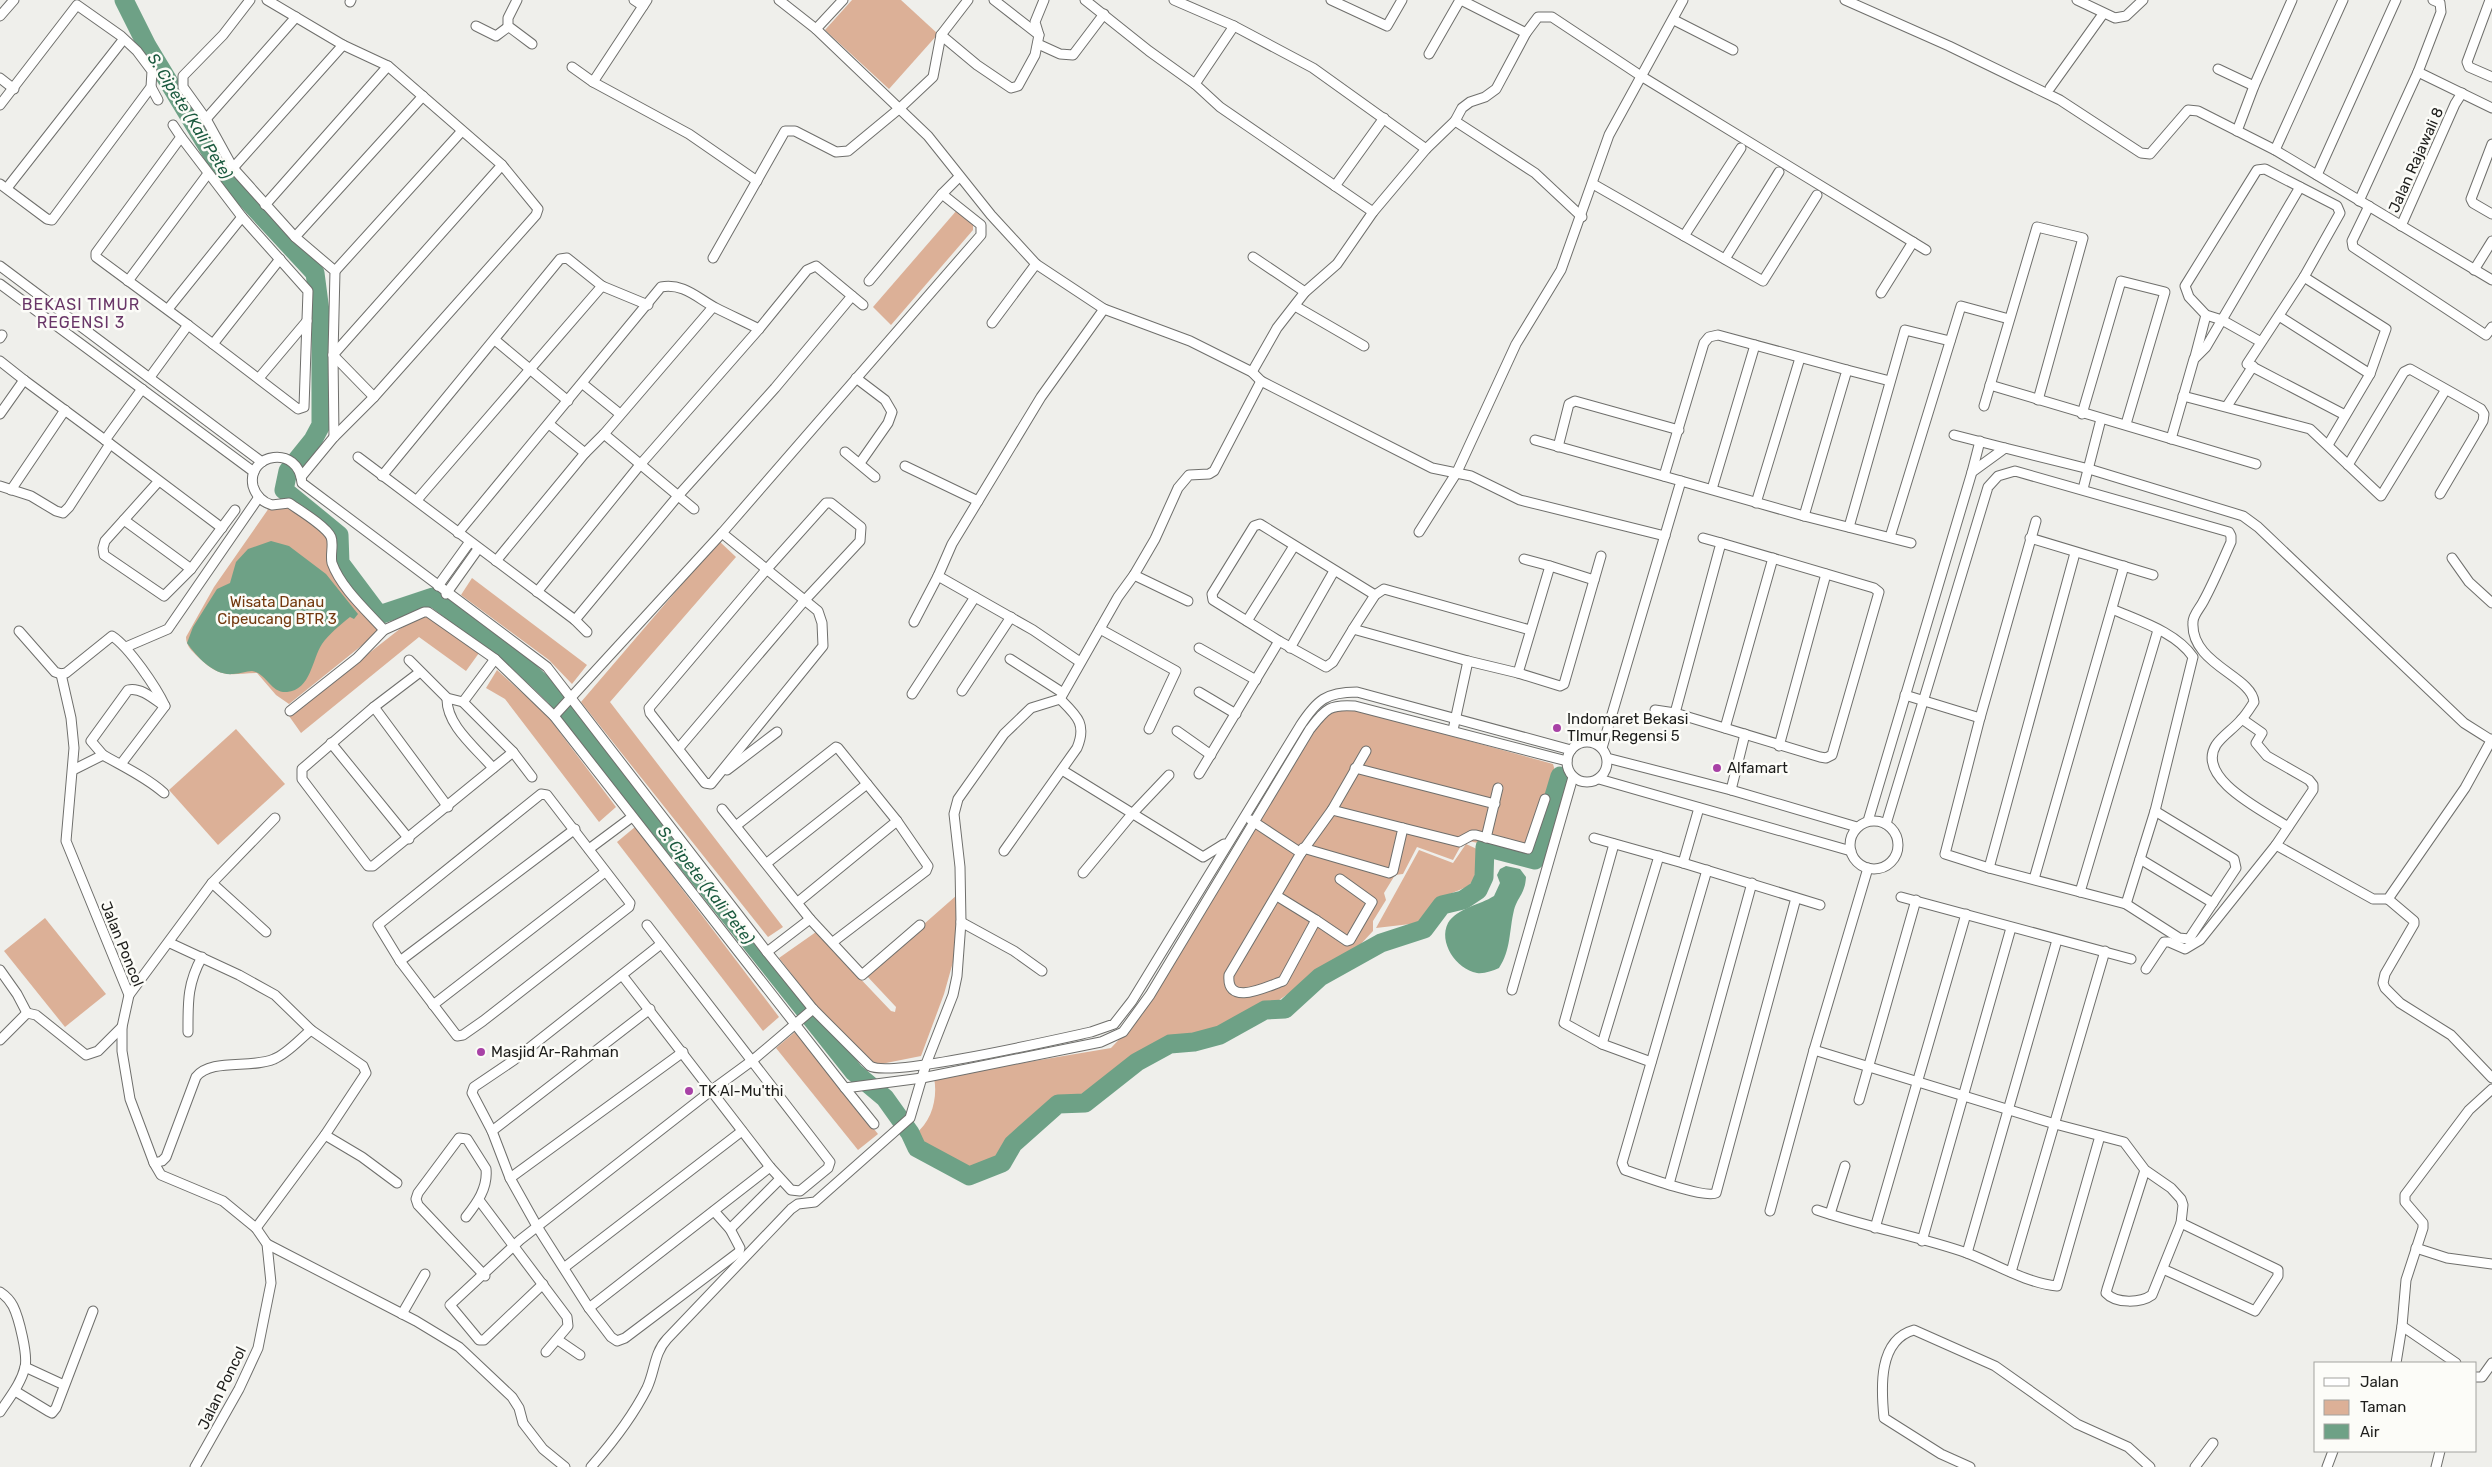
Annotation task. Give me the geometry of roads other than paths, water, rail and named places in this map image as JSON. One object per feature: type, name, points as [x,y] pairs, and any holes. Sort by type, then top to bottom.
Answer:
[{"type":"street","points":[[0,16],[14,0]]},
{"type":"street","points":[[250,0],[182,81],[183,87],[206,119],[233,168],[295,237],[335,271]]},
{"type":"street","points":[[267,0],[343,45],[388,66],[461,132],[502,165],[538,209],[536,214],[374,397],[334,437],[301,477]]},
{"type":"street","points":[[508,27],[508,18],[517,0]]},
{"type":"street","points":[[593,82],[645,3],[634,0]]},
{"type":"street","points":[[779,0],[816,30],[928,136],[958,177],[1036,264],[1104,309],[1125,319],[1190,341],[1252,372],[1261,381],[1432,468],[1471,476],[1520,500],[1665,536]]},
{"type":"street","points":[[816,30],[843,0]]},
{"type":"street","points":[[713,258],[785,131],[795,131],[836,152],[843,153],[848,151],[900,108],[933,77],[941,35],[968,0]]},
{"type":"street","points":[[994,0],[1039,40],[1060,54],[1073,55],[1104,14]]},
{"type":"street","points":[[941,35],[977,65],[1011,88],[1018,86],[1026,74],[1039,40],[1035,22],[1044,0]]},
{"type":"street","points":[[1085,0],[1149,51],[1196,84],[1220,107],[1373,212]]},
{"type":"street","points":[[1174,0],[1234,26],[1313,68],[1426,149]]},
{"type":"street","points":[[1331,0],[1387,26],[1402,0]]},
{"type":"street","points":[[1429,54],[1461,0],[1526,33]]},
{"type":"street","points":[[1418,532],[1456,472],[1516,344],[1561,270],[1582,217],[1609,135],[1674,20],[1683,0]]},
{"type":"street","points":[[1845,0],[1950,46],[2060,100],[2141,153],[2150,154],[2188,110],[2198,111],[2275,150],[2492,280]]},
{"type":"street","points":[[2077,0],[2103,14],[2115,18],[2126,16],[2143,0]]},
{"type":"street","points":[[2237,132],[2254,86],[2292,0]]},
{"type":"street","points":[[2275,150],[2343,0]]},
{"type":"street","points":[[2317,175],[2396,0]]},
{"type":"street","points":[[2360,201],[2418,72],[2441,12],[2440,3],[2433,0]]},
{"type":"street","points":[[2490,0],[2467,62],[2468,67],[2492,77]]},
{"type":"street","points":[[0,105],[77,5],[137,51],[152,71],[151,87],[158,100]]},
{"type":"street","points":[[2050,88],[2103,14]]},
{"type":"street","points":[[2483,16],[2492,21]]},
{"type":"street","points":[[206,119],[296,17]]},
{"type":"street","points":[[1252,372],[1277,328],[1305,292],[1337,264],[1373,212],[1426,149],[1455,121],[1462,108],[1470,102],[1485,97],[1496,89],[1526,33],[1538,17],[1552,17],[1641,76],[1926,250]]},
{"type":"street","points":[[1674,20],[1733,50]]},
{"type":"street","points":[[476,26],[496,36],[508,27]]},
{"type":"street","points":[[1196,84],[1234,26]]},
{"type":"street","points":[[508,27],[532,44]]},
{"type":"street","points":[[124,40],[3,186],[47,219],[52,220],[151,87]]},
{"type":"street","points":[[233,168],[343,45]]},
{"type":"street","points":[[265,205],[388,66]]},
{"type":"street","points":[[572,67],[593,82],[689,134],[757,182]]},
{"type":"street","points":[[2218,69],[2254,86]]},
{"type":"street","points":[[2418,72],[2492,108]]},
{"type":"street","points":[[0,78],[14,89]]},
{"type":"street","name":"Jalan Rajawali 8","points":[[2402,226],[2455,104],[2462,94]]},
{"type":"street","points":[[295,237],[423,96]]},
{"type":"street","points":[[1335,186],[1384,118]]},
{"type":"street","points":[[1455,121],[1535,173],[1582,217]]},
{"type":"street","points":[[173,124],[207,174],[242,217],[308,291],[303,408],[298,409],[168,309],[96,258],[96,253],[181,137]]},
{"type":"street","points":[[334,437],[335,271],[461,132]]},
{"type":"street","points":[[2492,144],[2472,199],[2473,203],[2492,214]]},
{"type":"street","points":[[1684,236],[1741,148]]},
{"type":"street","points":[[333,354],[502,165]]},
{"type":"street","points":[[2261,342],[2222,320],[2206,314],[2188,297],[2185,286],[2257,170],[2265,169],[2337,206],[2340,212],[2304,278],[2247,364],[2345,415]]},
{"type":"street","points":[[1725,259],[1779,172]]},
{"type":"street","points":[[128,281],[207,174]]},
{"type":"street","points":[[869,281],[958,177]]},
{"type":"street","points":[[1593,184],[1763,281],[1817,195]]},
{"type":"street","points":[[2194,360],[2206,346],[2222,320],[2300,187]]},
{"type":"street","points":[[556,715],[722,533],[981,235],[981,225],[942,194]]},
{"type":"street","points":[[2369,206],[2352,241],[2353,247],[2486,335],[2492,327]]},
{"type":"street","points":[[168,309],[242,217]]},
{"type":"street","points":[[1984,406],[2037,227],[2083,238],[2038,400]]},
{"type":"street","points":[[2474,270],[2492,241]]},
{"type":"street","points":[[1881,293],[1913,242]]},
{"type":"street","points":[[1253,257],[1305,292]]},
{"type":"street","points":[[382,476],[560,259],[567,258],[602,286],[648,305]]},
{"type":"street","points":[[213,344],[280,259]]},
{"type":"street","points":[[992,323],[1036,264]]},
{"type":"street","points":[[0,266],[150,376],[262,462]]},
{"type":"street","points":[[537,592],[639,466],[759,329],[807,270],[812,266],[816,266],[863,304]]},
{"type":"street","points":[[2304,278],[2386,329],[2370,374],[2328,445]]},
{"type":"street","points":[[2082,414],[2122,281],[2166,292],[2126,424]]},
{"type":"street","points":[[0,284],[254,472]]},
{"type":"street","points":[[417,500],[602,286]]},
{"type":"street","points":[[458,533],[583,384],[661,287],[669,286],[693,292],[713,306],[759,329]]},
{"type":"street","points":[[22,299],[30,288]]},
{"type":"street","points":[[575,620],[677,497],[775,388],[852,296]]},
{"type":"street","points":[[496,561],[585,453],[604,434],[713,306]]},
{"type":"street","points":[[1295,306],[1364,346]]},
{"type":"street","points":[[1890,538],[1961,306],[2009,319]]},
{"type":"street","points":[[914,622],[952,544],[978,500],[1041,397],[1104,309]]},
{"type":"street","points":[[2171,439],[2206,314]]},
{"type":"street","points":[[2279,316],[2370,374]]},
{"type":"street","points":[[259,378],[307,321]]},
{"type":"street","points":[[150,376],[188,325]]},
{"type":"street","points":[[1849,527],[1905,330],[1950,341]]},
{"type":"street","points":[[1664,476],[1704,343],[1708,337],[1718,335],[1890,380]]},
{"type":"street","points":[[495,340],[568,401]]},
{"type":"street","points":[[1712,489],[1755,344]]},
{"type":"street","points":[[333,354],[374,397]]},
{"type":"street","points":[[1756,503],[1800,358]]},
{"type":"street","points":[[0,361],[158,482],[222,528]]},
{"type":"street","points":[[2227,406],[2252,366]]},
{"type":"street","points":[[2348,465],[2406,370],[2410,369],[2444,391],[2480,409],[2484,414],[2483,421],[2440,494]]},
{"type":"street","points":[[1804,516],[1847,370]]},
{"type":"street","points":[[856,378],[885,400],[892,412],[888,423],[860,463]]},
{"type":"street","points":[[0,414],[24,380]]},
{"type":"street","points":[[591,1467],[621,1434],[652,1375],[656,1353],[667,1339],[791,1208],[798,1204],[815,1202],[900,1129],[910,1118],[926,1064],[953,995],[958,976],[961,922],[960,867],[954,814],[958,799],[1004,734],[1031,708],[1062,696],[1118,597],[1134,576],[1155,539],[1184,477],[1210,474],[1214,471],[1261,381]]},
{"type":"street","points":[[583,384],[620,414]]},
{"type":"street","points":[[1990,385],[2082,414],[2126,424],[2256,464]]},
{"type":"street","points":[[0,486],[31,496],[56,511],[63,513],[69,507],[142,389]]},
{"type":"street","points":[[2183,396],[2310,429],[2378,495],[2383,496],[2444,391]]},
{"type":"street","points":[[1558,447],[1569,404],[1575,401],[1679,430]]},
{"type":"street","points":[[11,490],[65,410]]},
{"type":"street","points":[[2084,487],[2101,419]]},
{"type":"street","points":[[549,424],[585,453]]},
{"type":"street","points":[[604,434],[639,466],[694,510]]},
{"type":"street","points":[[1954,435],[2088,471],[2242,516],[2258,527],[2464,723],[2491,741],[2480,762],[2388,899]]},
{"type":"street","points":[[1535,440],[1756,503],[1911,542]]},
{"type":"street","points":[[1868,821],[1907,695],[1980,441]]},
{"type":"street","points":[[1972,472],[2004,448]]},
{"type":"street","points":[[846,452],[875,477]]},
{"type":"street","points":[[384,630],[342,581],[334,568],[331,561],[332,538],[327,531],[289,502],[278,506],[262,500],[253,483],[254,472],[262,462],[276,456],[288,459],[297,466],[302,483],[446,594],[547,668],[811,1010],[874,1069],[926,1064],[1091,1032],[1114,1024],[1132,1001],[1310,709],[1331,694],[1357,692],[1455,717],[1571,750]]},
{"type":"street","points":[[358,457],[575,620],[587,632]]},
{"type":"street","points":[[905,466],[978,500]]},
{"type":"street","points":[[1886,824],[1921,700],[1988,487],[1998,476],[2015,471],[2084,487],[2228,532],[2231,536],[2231,542],[2214,580],[2192,620],[2194,633],[2211,662],[2235,678],[2253,697],[2254,702],[2242,719],[2214,748],[2213,764],[2217,777],[2288,827]]},
{"type":"street","points":[[1602,748],[1681,481]]},
{"type":"street","points":[[158,482],[105,542],[102,548],[104,555],[164,596],[191,569],[235,510]]},
{"type":"street","points":[[126,647],[168,629],[262,500]]},
{"type":"street","points":[[679,748],[804,601],[860,541],[861,527],[831,504],[826,503],[766,570],[649,708],[705,783],[711,784],[823,646],[822,623],[818,612],[804,601],[766,570],[722,533]]},
{"type":"street","points":[[124,520],[191,569]]},
{"type":"street","points":[[2036,521],[1944,851],[1948,856],[1989,868],[2126,904],[2184,940],[2189,939],[2236,868],[2234,858],[2156,810]]},
{"type":"street","points":[[1376,595],[1262,525],[1254,526],[1212,594],[1213,600],[1279,642],[1322,665],[1330,666],[1376,595],[1384,589],[1530,630]]},
{"type":"street","points":[[1655,710],[1675,713],[1820,757],[1826,758],[1832,755],[1879,598],[1879,592],[1874,588],[1703,538]]},
{"type":"street","points":[[2030,538],[2153,575]]},
{"type":"street","points":[[438,586],[470,543]]},
{"type":"street","points":[[1675,713],[1721,543]]},
{"type":"street","points":[[1247,621],[1294,546]]},
{"type":"street","points":[[446,594],[478,549]]},
{"type":"street","points":[[1989,868],[2075,553]]},
{"type":"street","points":[[1353,629],[1560,686],[1564,684],[1601,556]]},
{"type":"street","points":[[1725,728],[1773,558]]},
{"type":"street","points":[[2452,558],[2469,582],[2492,603]]},
{"type":"street","points":[[1524,559],[1594,580]]},
{"type":"street","points":[[1518,673],[1550,566]]},
{"type":"street","points":[[2034,879],[2124,566]]},
{"type":"street","points":[[1290,648],[1334,570]]},
{"type":"street","points":[[1779,746],[1826,574]]},
{"type":"street","points":[[938,576],[1011,617],[1080,662]]},
{"type":"street","points":[[1134,576],[1188,601]]},
{"type":"street","points":[[912,694],[975,597]]},
{"type":"street","points":[[2112,609],[2158,630],[2188,650],[2193,657],[2156,810],[2126,904]]},
{"type":"street","points":[[290,711],[357,658],[384,630],[410,617],[428,612],[495,659],[556,715],[632,817],[797,1021],[845,1088],[874,1124]]},
{"type":"street","points":[[962,691],[1011,617]]},
{"type":"street","points":[[1100,629],[1176,671],[1149,729]]},
{"type":"street","points":[[2080,892],[2158,630]]},
{"type":"street","points":[[19,631],[55,672],[61,674],[66,673],[109,636],[126,647],[157,691],[165,706]]},
{"type":"street","points":[[1199,774],[1279,642]]},
{"type":"street","points":[[1200,648],[1256,680]]},
{"type":"street","points":[[463,702],[495,659]]},
{"type":"street","points":[[1004,851],[1077,748],[1082,729],[1062,696],[1010,659]]},
{"type":"street","points":[[409,660],[447,698],[463,702],[513,752],[532,777]]},
{"type":"street","points":[[1453,730],[1468,661]]},
{"type":"street","points":[[420,672],[374,707],[303,766],[302,778],[368,866],[374,866],[409,839],[513,752]]},
{"type":"street","name":"Jalan Poncol","points":[[61,674],[71,718],[74,748],[66,841],[129,995],[122,1027],[122,1051],[130,1099],[154,1163],[161,1176],[223,1201],[256,1228],[267,1244],[271,1284],[258,1348],[239,1389],[196,1467]]},
{"type":"street","points":[[164,793],[150,780],[139,777],[103,755],[91,741],[128,690],[141,691],[165,706]]},
{"type":"street","points":[[1199,692],[1236,714]]},
{"type":"street","points":[[1907,695],[1980,718]]},
{"type":"street","points":[[447,698],[446,707],[454,723],[493,768]]},
{"type":"street","points":[[845,1088],[886,1081],[922,1078],[1101,1042],[1123,1032],[1142,1008],[1310,729],[1331,706],[1338,704],[1355,706],[1567,761]]},
{"type":"street","points":[[120,764],[165,706]]},
{"type":"street","points":[[374,707],[448,807]]},
{"type":"street","points":[[2146,969],[2164,942],[2169,942],[2186,950],[2200,940],[2276,844],[2313,790],[2313,785],[2309,780],[2267,756],[2256,743],[2262,732],[2242,719]]},
{"type":"street","points":[[1177,731],[1211,755]]},
{"type":"street","points":[[715,779],[777,732]]},
{"type":"street","points":[[1731,790],[1745,734]]},
{"type":"street","points":[[1512,990],[1573,777],[1567,761],[1571,750],[1580,743],[1586,742],[1602,748],[1607,758],[1606,770],[1599,779]]},
{"type":"street","points":[[331,743],[409,839]]},
{"type":"street","points":[[737,825],[836,747],[867,784],[928,862],[926,871],[833,942]]},
{"type":"street","points":[[1316,920],[1283,981],[1248,994],[1235,990],[1230,985],[1229,974],[1302,851],[1332,810],[1366,751]]},
{"type":"street","points":[[72,770],[103,755]]},
{"type":"street","points":[[1607,758],[1731,790],[1857,827]]},
{"type":"street","points":[[1355,768],[1495,804]]},
{"type":"street","points":[[1062,770],[1203,857],[1230,839]]},
{"type":"street","points":[[1083,873],[1132,814],[1169,775]]},
{"type":"street","points":[[1573,777],[1583,782],[1599,779],[1851,851]]},
{"type":"street","points":[[767,863],[867,784]]},
{"type":"street","points":[[1486,838],[1498,788]]},
{"type":"street","points":[[541,794],[547,795],[575,830],[630,903],[629,907],[513,998],[460,1036],[457,1036],[400,961],[378,928],[379,922],[541,794]]},
{"type":"street","points":[[1332,810],[1459,842],[1472,835],[1528,849],[1546,799]]},
{"type":"street","points":[[1683,863],[1700,808]]},
{"type":"street","points":[[722,809],[737,825],[810,919],[862,975],[920,925]]},
{"type":"street","points":[[1244,816],[1302,851],[1389,873],[1396,865],[1404,828]]},
{"type":"street","points":[[589,849],[632,817]]},
{"type":"street","points":[[129,995],[170,943],[212,883],[275,818]]},
{"type":"street","points":[[798,902],[897,821]]},
{"type":"street","points":[[1868,821],[1886,824],[1898,838],[1895,857],[1886,866],[1868,868],[1857,862],[1851,851],[1851,838],[1857,827],[1868,821]]},
{"type":"street","points":[[400,961],[575,830]]},
{"type":"street","points":[[1594,838],[1752,883],[1820,905]]},
{"type":"street","points":[[1614,844],[1564,1020],[1565,1025],[1602,1044],[1651,1062]]},
{"type":"street","points":[[2276,844],[2373,899],[2388,899],[2414,921],[2385,974],[2383,983],[2385,988],[2400,1003],[2452,1036],[2492,1078]]},
{"type":"street","points":[[1602,1044],[1659,856]]},
{"type":"street","points":[[2140,859],[2213,903]]},
{"type":"street","points":[[1770,1211],[1814,1050],[1868,868]]},
{"type":"street","points":[[1708,870],[1622,1163],[1625,1170],[1707,1195],[1716,1193],[1796,898]]},
{"type":"street","points":[[432,1005],[605,872]]},
{"type":"street","points":[[1277,896],[1347,941],[1360,922],[1371,900],[1340,879]]},
{"type":"street","points":[[212,883],[266,932]]},
{"type":"street","points":[[1669,1184],[1752,883]]},
{"type":"street","points":[[1901,897],[2131,959]]},
{"type":"street","points":[[1859,1100],[1916,900]]},
{"type":"street","points":[[1875,1228],[1966,914]]},
{"type":"street","points":[[767,952],[810,919]]},
{"type":"street","points":[[961,922],[1014,951],[1042,970]]},
{"type":"street","points":[[622,975],[770,1167],[791,1190],[800,1191],[828,1168],[830,1162],[647,925]]},
{"type":"street","points":[[1922,1240],[2011,928]]},
{"type":"street","points":[[1967,1254],[2057,940]]},
{"type":"street","points":[[170,943],[275,995],[311,1030],[364,1066],[366,1073],[325,1135],[256,1228]]},
{"type":"street","points":[[661,944],[514,1060],[474,1087],[472,1093],[492,1131],[510,1178],[536,1229],[565,1268],[589,1308],[611,1337],[618,1341],[739,1252],[740,1248],[730,1229],[714,1211]]},
{"type":"street","points":[[2011,1272],[2105,951]]},
{"type":"street","points":[[188,1032],[189,989],[193,973],[202,958]]},
{"type":"street","points":[[0,970],[17,994],[27,1013],[36,1015],[86,1054],[98,1051],[122,1027]]},
{"type":"street","points":[[1132,1001],[1142,1008]]},
{"type":"street","points":[[492,1131],[650,1009]]},
{"type":"street","points":[[543,1284],[481,1341],[450,1306],[485,1276],[517,1244],[712,1090],[753,1060],[811,1010]]},
{"type":"street","points":[[0,1040],[27,1013]]},
{"type":"street","points":[[154,1163],[162,1161],[166,1157],[196,1077],[201,1070],[208,1067],[254,1064],[277,1058],[311,1030]]},
{"type":"street","points":[[1814,1050],[2055,1124],[2100,1136],[2116,1138],[2127,1144],[2144,1170],[2162,1181],[2181,1199],[2183,1205],[2181,1223],[2152,1295],[2146,1299],[2135,1301],[2110,1297],[2106,1293],[2144,1170]]},
{"type":"street","points":[[510,1178],[683,1052]]},
{"type":"street","points":[[2396,1362],[2402,1326],[2406,1280],[2423,1223],[2405,1202],[2405,1195],[2469,1110],[2492,1089]]},
{"type":"street","points":[[565,1268],[742,1131]]},
{"type":"street","points":[[325,1135],[362,1157],[397,1183]]},
{"type":"street","points":[[1817,1210],[1967,1254],[2011,1272],[2055,1286],[2059,1284],[2100,1136]]},
{"type":"street","points":[[466,1218],[479,1200],[486,1181],[486,1169],[467,1139],[459,1138],[418,1193],[416,1199],[418,1205],[485,1276]]},
{"type":"street","points":[[1830,1214],[1845,1166]]},
{"type":"street","points":[[589,1308],[770,1167]]},
{"type":"street","points":[[730,1229],[780,1179]]},
{"type":"street","points":[[479,1200],[517,1244],[569,1322],[558,1340],[546,1352]]},
{"type":"street","points":[[2163,1269],[2255,1311],[2278,1276],[2278,1270],[2181,1223]]},
{"type":"street","points":[[267,1244],[402,1314],[460,1347],[512,1397],[519,1408],[523,1423],[544,1448],[565,1467]]},
{"type":"street","points":[[2416,1248],[2447,1258],[2492,1264]]},
{"type":"street","points":[[402,1314],[425,1274]]},
{"type":"street","points":[[0,1292],[14,1307],[25,1352],[25,1367],[14,1391],[0,1412]]},
{"type":"street","points":[[14,1391],[52,1413],[56,1408],[93,1311]]},
{"type":"street","points":[[2402,1326],[2455,1362]]},
{"type":"street","points":[[1970,1467],[1941,1454],[1884,1418],[1881,1388],[1884,1370],[1896,1339],[1904,1333],[1914,1330],[1995,1366],[2077,1424],[2128,1447],[2150,1467]]},
{"type":"street","points":[[558,1340],[580,1355]]},
{"type":"street","points":[[2477,1377],[2482,1377],[2492,1363]]},
{"type":"street","points":[[25,1367],[64,1385]]},
{"type":"street","points":[[2195,1467],[2213,1443]]},
{"type":"street","points":[[2327,1467],[2333,1452]]},
{"type":"street","points":[[2436,1467],[2440,1452]]},
{"type":"water","name":"Wisata Danau Cipeucang BTR 3","points":[[271,541],[289,546],[326,574],[358,614],[354,619],[350,617],[328,637],[322,644],[306,680],[295,690],[287,692],[276,689],[261,675],[252,671],[233,674],[219,672],[201,659],[187,643],[193,627],[217,589],[230,583],[236,562],[248,549]]},
{"type":"water","points":[[1506,866],[1520,869],[1526,877],[1523,891],[1514,910],[1508,947],[1499,968],[1485,973],[1477,973],[1462,966],[1451,954],[1445,938],[1446,930],[1448,923],[1457,914],[1494,896],[1500,883],[1497,875],[1500,869]]},
{"type":"waterway","name":"S. Cipete (Kali Pete)","points":[[124,0],[147,46],[226,177],[315,273],[321,319],[321,425],[313,440],[288,471],[284,490],[339,535],[340,563],[379,615],[433,597],[519,662],[555,696],[854,1072],[885,1098],[910,1133],[917,1148],[969,1176],[1002,1163],[1013,1144],[1058,1104],[1085,1103],[1137,1062],[1170,1044],[1194,1042],[1220,1035],[1265,1010],[1285,1009],[1320,977],[1381,943],[1424,929],[1442,905],[1463,900],[1478,890],[1484,877],[1485,847],[1535,860],[1560,776]]},
{"type":"place","name":"Indomaret Bekasi TImur Regensi 5","points":[[1557,728]]},
{"type":"place","name":"Alfamart","points":[[1717,768]]},
{"type":"place","name":"Masjid Ar-Rahman","points":[[481,1052]]},
{"type":"place","name":"TK Al-Mu'thi","points":[[689,1091]]},
{"type":"district","name":"BEKASI TIMUR REGENSI 3","points":[[81,313]]}]
